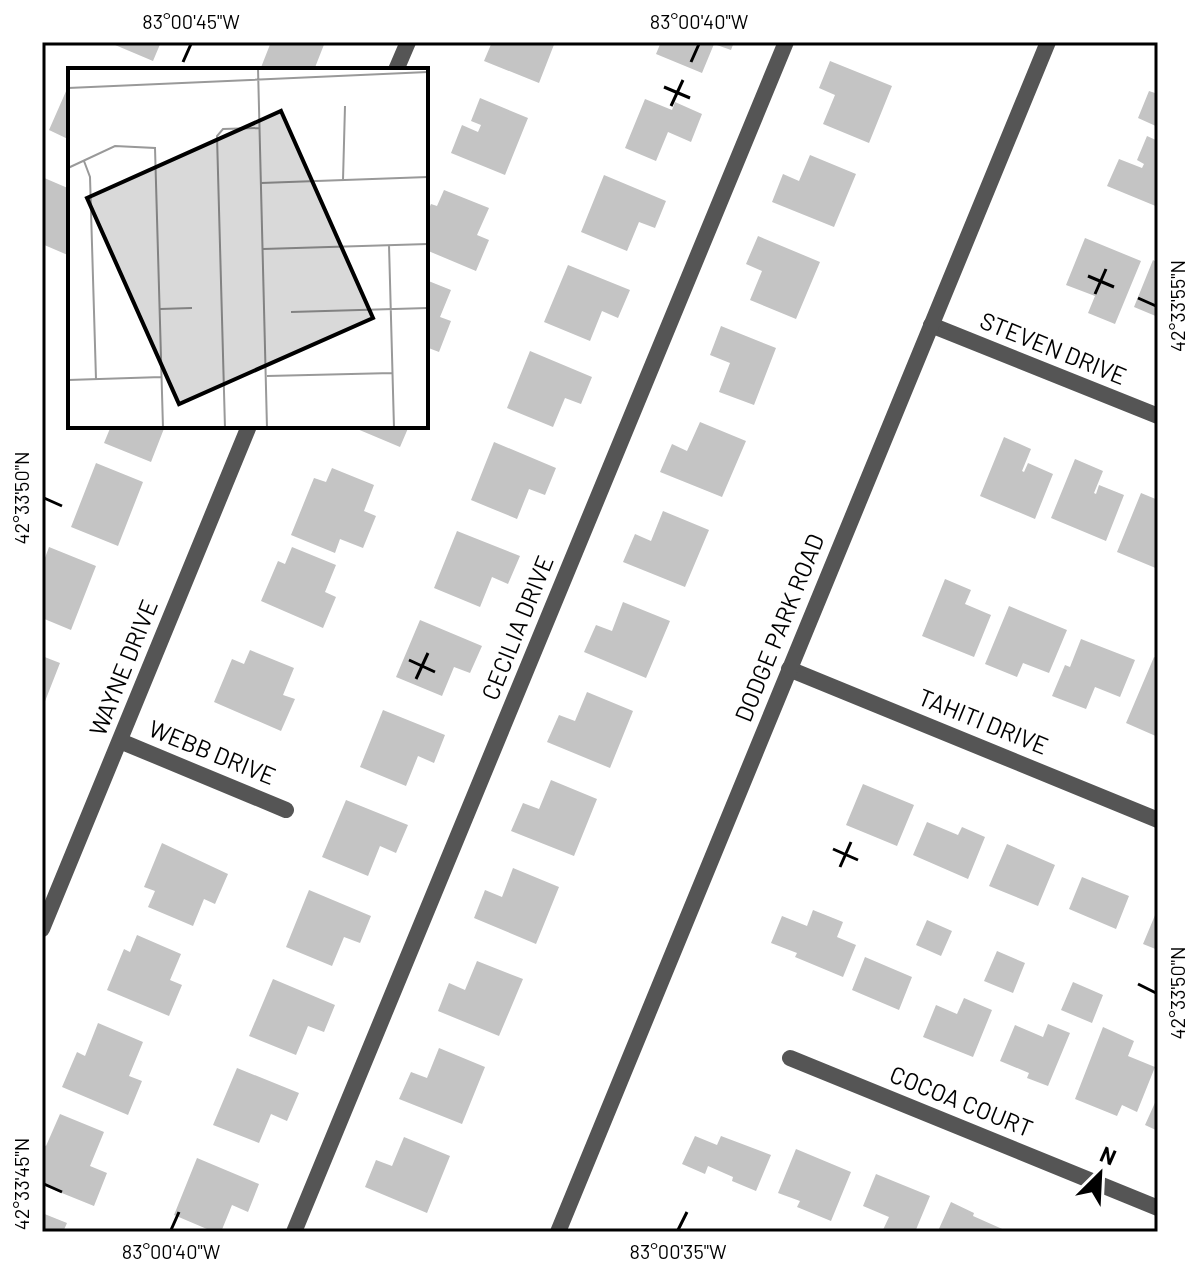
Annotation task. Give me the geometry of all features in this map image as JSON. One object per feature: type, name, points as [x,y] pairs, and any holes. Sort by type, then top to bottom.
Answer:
[{"type":"street","points":[[397,68],[408,42]]},
{"type":"street","name":"CECILIA DRIVE","points":[[294,1232],[786,42]]},
{"type":"street","name":"DODGE PARK ROAD","points":[[558,1232],[1048,42]]},
{"type":"street","name":"STEVEN DRIVE","points":[[931,325],[1158,416]]},
{"type":"street","name":"WAYNE DRIVE","points":[[42,929],[248,428]]},
{"type":"street","name":"TAHITI DRIVE","points":[[789,669],[1158,820]]},
{"type":"street","name":"WEBB DRIVE","points":[[120,741],[286,810]]},
{"type":"street","name":"COCOA COURT","points":[[790,1058],[1158,1208]]},
{"type":"building","points":[[108,42],[161,42],[153,61]]},
{"type":"building","points":[[271,42],[325,42],[315,68],[261,68]]},
{"type":"building","points":[[492,42],[555,42],[539,83],[484,61]]},
{"type":"building","points":[[661,42],[734,42],[731,50],[714,44],[702,73],[656,54]]},
{"type":"building","points":[[830,61],[892,86],[869,143],[823,124],[835,95],[819,88]]},
{"type":"building","points":[[67,89],[68,89],[68,139],[49,130]]},
{"type":"building","points":[[1149,91],[1158,94],[1158,127],[1138,118]]},
{"type":"building","points":[[480,98],[528,118],[505,175],[451,153],[462,125],[478,132],[481,125],[471,121]]},
{"type":"building","points":[[645,99],[672,110],[675,102],[702,114],[691,142],[668,132],[656,161],[625,148]]},
{"type":"building","points":[[1147,136],[1158,141],[1158,207],[1107,186],[1119,159],[1142,168],[1144,164],[1137,160]]},
{"type":"building","points":[[810,155],[856,174],[834,227],[772,202],[783,174],[799,181]]},
{"type":"building","points":[[604,175],[666,201],[655,228],[639,222],[627,251],[581,232]]},
{"type":"building","points":[[42,177],[68,188],[68,255],[42,244]]},
{"type":"building","points":[[444,190],[489,208],[477,235],[489,240],[476,271],[428,251],[428,211],[431,204],[437,206]]},
{"type":"building","points":[[758,236],[820,262],[796,319],[750,300],[762,271],[746,264]]},
{"type":"building","points":[[1085,238],[1141,261],[1115,324],[1088,313],[1095,296],[1066,285]]},
{"type":"building","points":[[1153,260],[1158,263],[1158,317],[1134,307]]},
{"type":"building","points":[[568,265],[630,290],[618,318],[602,311],[590,341],[544,322]]},
{"type":"building","points":[[428,281],[451,290],[440,317],[451,321],[439,352],[428,348]]},
{"type":"building","points":[[721,326],[776,348],[754,405],[719,392],[730,363],[710,355]]},
{"type":"building","points":[[530,351],[592,377],[581,404],[565,398],[553,427],[507,408]]},
{"type":"building","points":[[700,422],[746,441],[722,497],[660,472],[672,444],[687,451]]},
{"type":"building","points":[[110,428],[164,428],[151,462],[104,443]]},
{"type":"building","points":[[355,428],[408,428],[400,447]]},
{"type":"building","points":[[1004,437],[1031,449],[1022,471],[1028,463],[1053,474],[1035,519],[980,496]]},
{"type":"building","points":[[494,442],[556,468],[545,495],[529,489],[517,519],[471,500]]},
{"type":"building","points":[[1075,459],[1103,471],[1094,493],[1099,485],[1124,495],[1106,541],[1051,518]]},
{"type":"building","points":[[96,463],[143,482],[118,546],[71,527]]},
{"type":"building","points":[[332,468],[374,485],[364,511],[376,516],[363,548],[340,539],[335,553],[291,535],[314,478],[326,482]]},
{"type":"building","points":[[1141,493],[1158,500],[1158,569],[1117,552]]},
{"type":"building","points":[[663,511],[709,530],[685,587],[623,562],[635,534],[651,541]]},
{"type":"building","points":[[457,531],[520,556],[508,584],[492,577],[480,607],[434,588]]},
{"type":"building","points":[[49,547],[96,566],[71,630],[42,618],[42,566]]},
{"type":"building","points":[[292,547],[336,565],[325,592],[336,597],[323,628],[261,601],[278,561],[285,564]]},
{"type":"building","points":[[945,579],[971,590],[965,604],[991,615],[974,657],[922,636]]},
{"type":"building","points":[[623,602],[670,621],[646,678],[584,652],[596,625],[612,631]]},
{"type":"building","points":[[1009,606],[1067,630],[1049,673],[1023,663],[1017,677],[985,664]]},
{"type":"building","points":[[420,620],[482,646],[470,673],[454,667],[442,696],[396,677]]},
{"type":"building","points":[[1081,639],[1135,660],[1120,697],[1095,687],[1086,709],[1052,696],[1065,665],[1070,667]]},
{"type":"building","points":[[250,650],[294,668],[283,695],[295,699],[281,731],[214,702],[232,659],[244,664]]},
{"type":"building","points":[[42,656],[60,663],[42,709]]},
{"type":"building","points":[[1154,657],[1158,659],[1158,737],[1126,723]]},
{"type":"building","points":[[587,692],[633,711],[610,768],[547,742],[559,715],[575,721]]},
{"type":"building","points":[[383,710],[445,735],[434,763],[418,756],[406,786],[360,767]]},
{"type":"building","points":[[551,780],[597,799],[574,856],[511,831],[523,803],[539,809]]},
{"type":"building","points":[[863,784],[914,805],[897,846],[846,825]]},
{"type":"building","points":[[346,800],[408,825],[396,853],[380,846],[368,876],[322,857]]},
{"type":"building","points":[[927,822],[958,835],[962,827],[985,837],[968,879],[913,855]]},
{"type":"building","points":[[162,843],[228,874],[215,904],[204,899],[193,926],[148,907],[155,891],[144,887]]},
{"type":"building","points":[[1007,844],[1055,865],[1038,906],[989,886]]},
{"type":"building","points":[[513,868],[559,887],[536,944],[474,918],[485,890],[502,897]]},
{"type":"building","points":[[1082,877],[1129,896],[1116,929],[1069,909]]},
{"type":"building","points":[[309,890],[371,916],[360,943],[344,937],[332,966],[286,947]]},
{"type":"building","points":[[1158,908],[1158,950],[1143,944]]},
{"type":"building","points":[[813,910],[843,922],[837,937],[856,945],[843,977],[795,957],[797,953],[771,943],[782,916],[807,926]]},
{"type":"building","points":[[927,920],[952,931],[941,956],[916,945]]},
{"type":"building","points":[[137,935],[181,954],[170,980],[182,985],[169,1016],[107,990],[124,949],[130,952]]},
{"type":"building","points":[[997,951],[1025,963],[1013,993],[984,981]]},
{"type":"building","points":[[865,957],[912,977],[899,1010],[852,990]]},
{"type":"building","points":[[477,961],[523,979],[499,1036],[438,1011],[449,983],[465,990]]},
{"type":"building","points":[[273,979],[335,1005],[324,1032],[308,1026],[296,1055],[249,1036]]},
{"type":"building","points":[[1073,982],[1103,995],[1092,1023],[1061,1010]]},
{"type":"building","points":[[964,998],[992,1010],[973,1057],[923,1037],[936,1005],[957,1014]]},
{"type":"building","points":[[98,1023],[143,1042],[129,1076],[142,1081],[128,1115],[62,1087],[77,1052],[85,1056]]},
{"type":"building","points":[[1048,1024],[1070,1033],[1048,1086],[1027,1078],[1029,1073],[1000,1061],[1015,1025],[1043,1037]]},
{"type":"building","points":[[1103,1027],[1134,1041],[1128,1056],[1155,1067],[1137,1112],[1122,1105],[1117,1116],[1075,1099]]},
{"type":"building","points":[[439,1048],[485,1067],[462,1124],[399,1099],[411,1072],[427,1078]]},
{"type":"building","points":[[237,1068],[299,1093],[287,1121],[271,1114],[259,1143],[213,1125]]},
{"type":"building","points":[[1158,1096],[1158,1131],[1145,1125]]},
{"type":"building","points":[[60,1114],[104,1132],[90,1166],[107,1173],[94,1206],[42,1185],[42,1144],[46,1146]]},
{"type":"building","points":[[695,1136],[717,1145],[721,1136],[771,1155],[756,1191],[708,1166],[705,1174],[682,1164]]},
{"type":"building","points":[[404,1137],[450,1156],[427,1213],[365,1187],[376,1160],[392,1166]]},
{"type":"building","points":[[796,1149],[851,1172],[831,1221],[797,1207],[800,1201],[778,1193]]},
{"type":"building","points":[[197,1158],[259,1184],[248,1212],[232,1205],[221,1232],[174,1215]]},
{"type":"building","points":[[876,1174],[930,1196],[915,1232],[882,1232],[889,1217],[863,1206]]},
{"type":"building","points":[[951,1202],[974,1213],[973,1216],[1009,1232],[938,1231]]},
{"type":"building","points":[[42,1213],[67,1223],[63,1232],[42,1232]]}]
